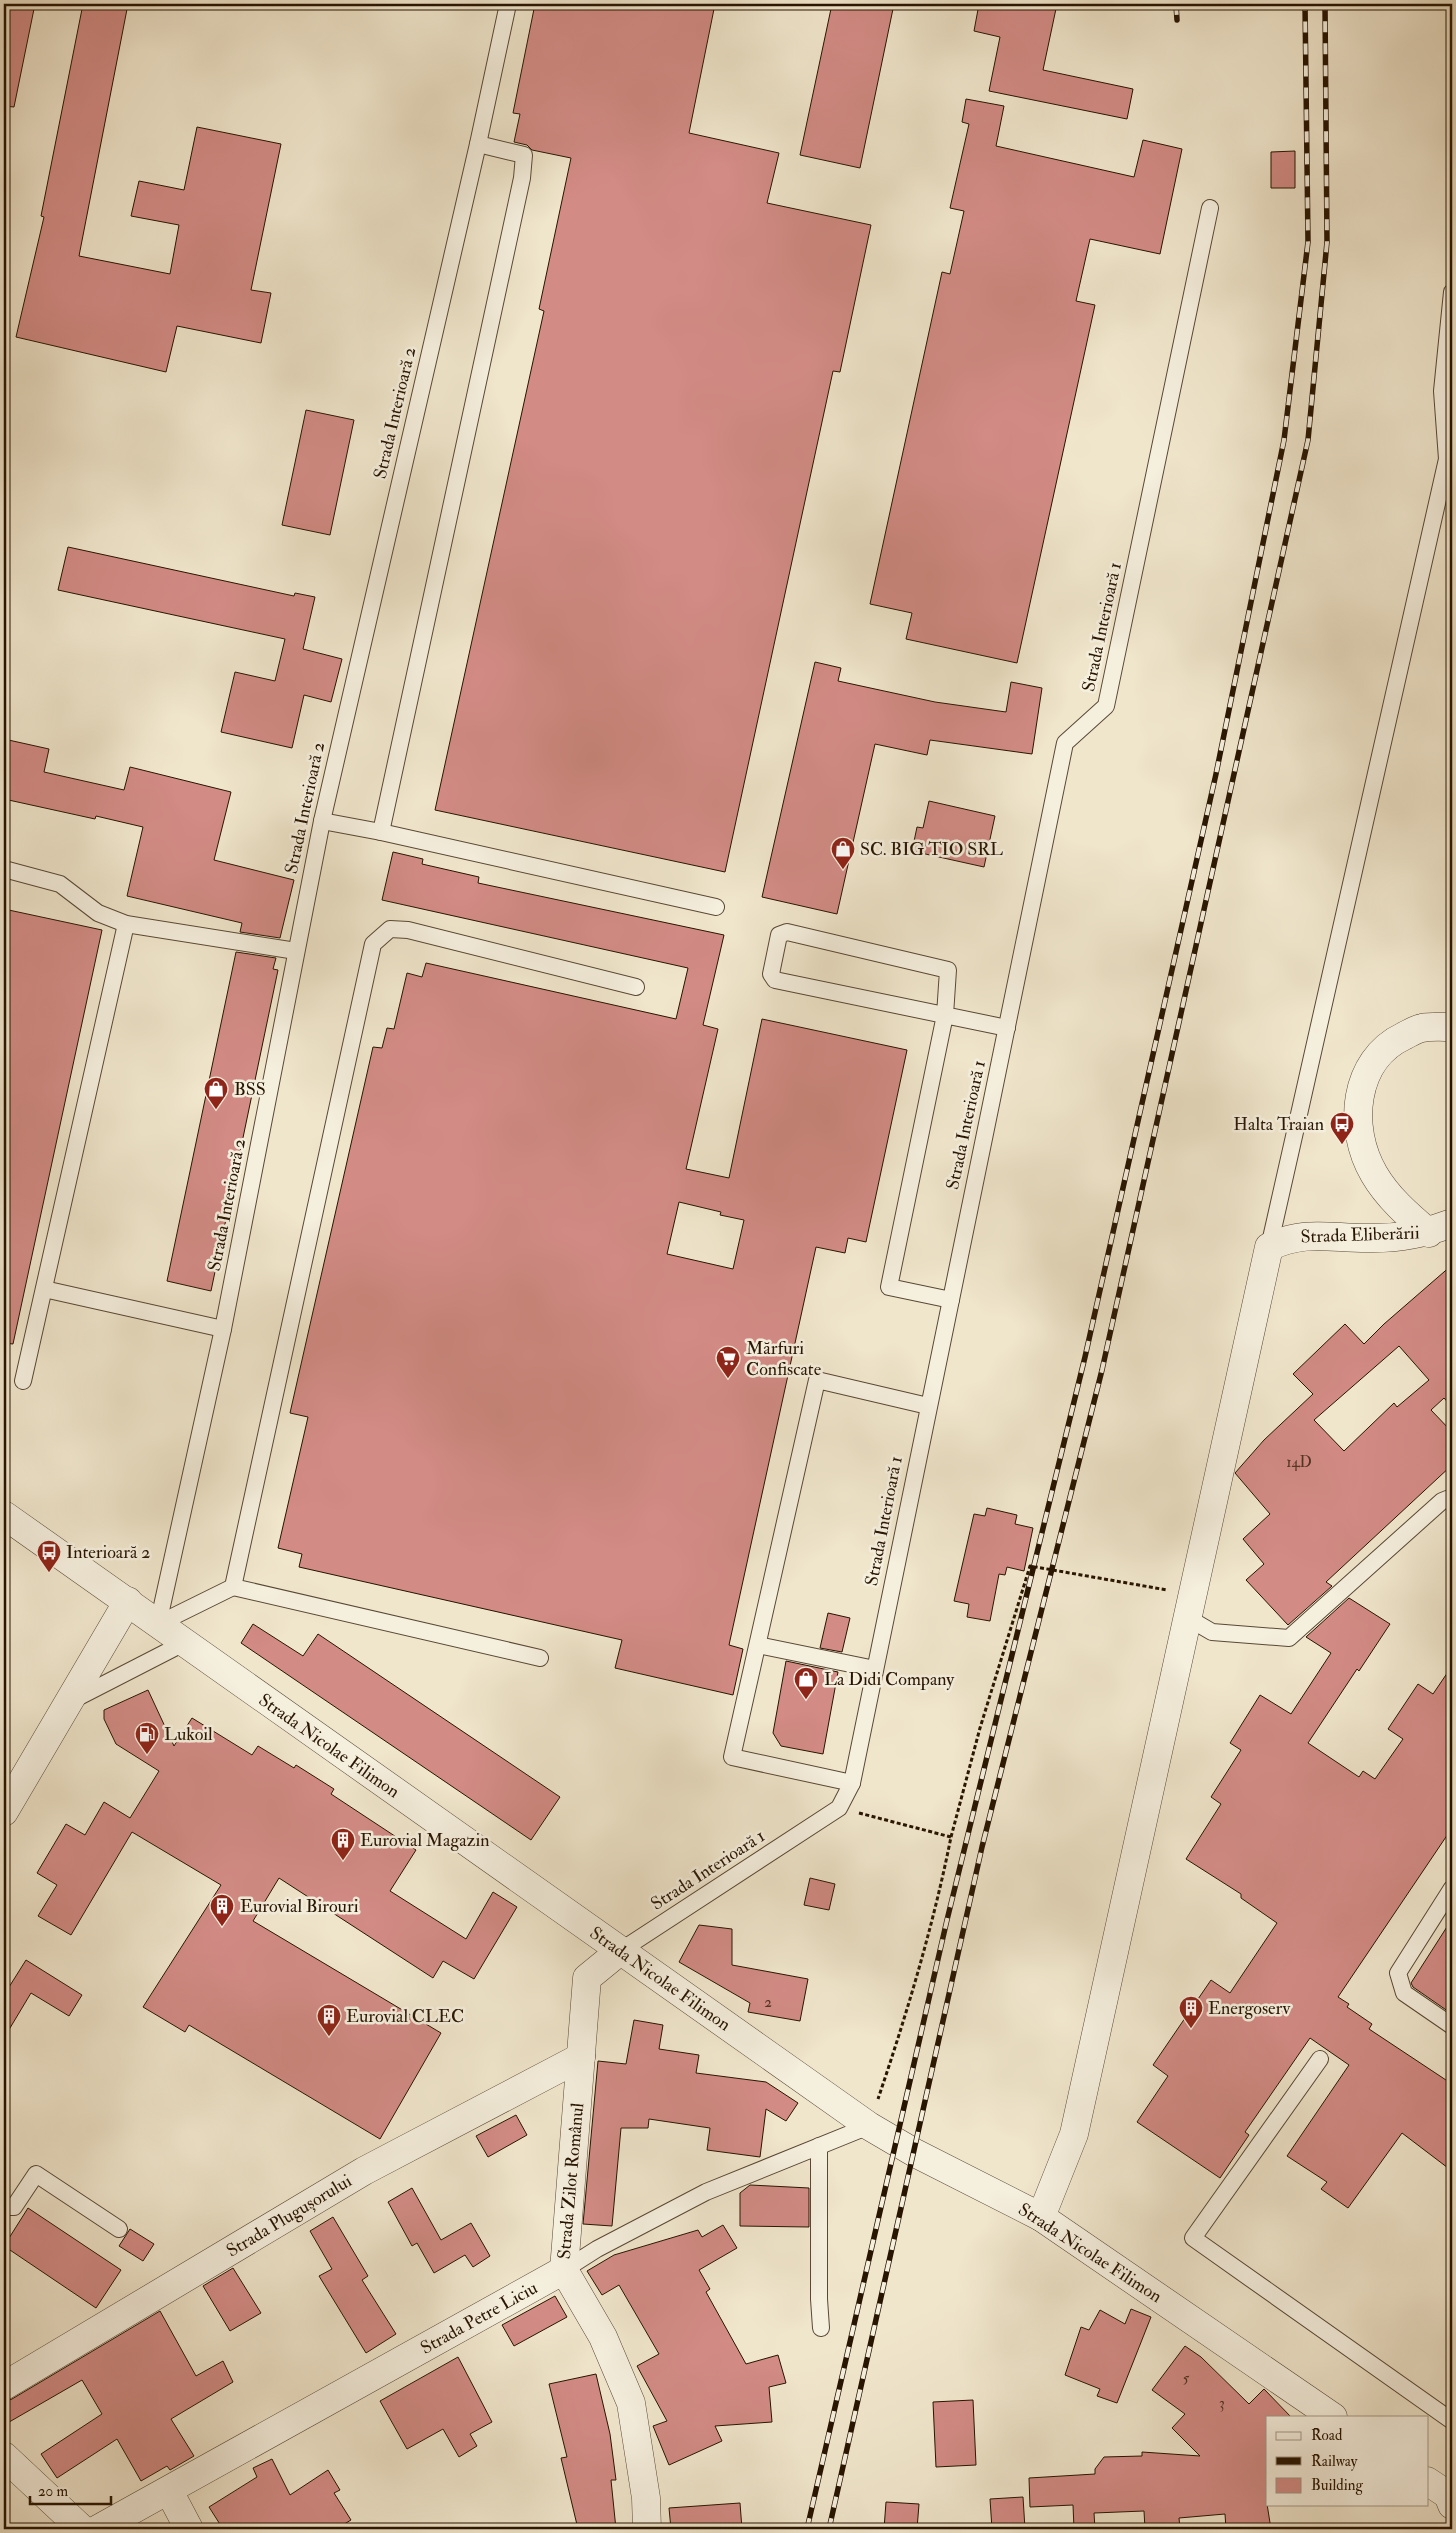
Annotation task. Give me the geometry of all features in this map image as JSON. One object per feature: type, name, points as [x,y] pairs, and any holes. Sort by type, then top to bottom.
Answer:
[{"type":"street","points":[[1440,1228],[1398,1205],[1374,1173],[1359,1133],[1358,1097],[1370,1064],[1391,1042],[1421,1028],[1452,1027]]},
{"type":"street","name":"Strada Eliberării","points":[[1269,1248],[1286,1238],[1308,1236],[1404,1237],[1440,1228]]},
{"type":"street","points":[[1041,2216],[1074,2134],[1269,1248]]},
{"type":"street","name":"Strada Nicolae Filimon","points":[[4,1515],[869,2126],[915,2153],[1041,2216],[1333,2416]]},
{"type":"street","points":[[4,1812],[128,1601]]},
{"type":"street","name":"Strada Zilot Românul","points":[[620,1951],[587,1978],[564,2270],[603,2337],[632,2404],[646,2498],[647,2529]]},
{"type":"street","name":"Strada Plugușorului","points":[[4,2386],[364,2171],[581,2057]]},
{"type":"street","name":"Strada Petre Liciu","points":[[98,2529],[564,2270]]},
{"type":"street","points":[[4,2456],[82,2529]]},
{"type":"street","points":[[169,2491],[189,2529]]},
{"type":"lane","name":"Strada Interioară 2","points":[[158,1624],[223,1329],[322,821],[478,144],[508,4]]},
{"type":"lane","points":[[381,832],[522,178],[524,155],[478,144]]},
{"type":"lane","name":"Strada Interioară 1","points":[[620,1951],[839,1808],[852,1783],[1065,743],[1106,706],[1210,208]]},
{"type":"lane","points":[[1269,1248],[1447,459],[1442,391],[1452,292]]},
{"type":"lane","points":[[322,821],[381,832],[716,907]]},
{"type":"lane","points":[[4,869],[60,884],[98,912],[126,924],[296,952]]},
{"type":"lane","points":[[23,1382],[126,924]]},
{"type":"lane","points":[[233,1587],[373,944],[390,929],[408,930],[636,987]]},
{"type":"lane","points":[[951,1300],[889,1287],[946,1015],[949,975],[946,968],[787,932],[779,935],[771,974],[775,980],[946,1015],[1007,1028]]},
{"type":"lane","points":[[44,1289],[223,1329]]},
{"type":"lane","points":[[852,1783],[732,1757],[818,1380],[928,1406]]},
{"type":"lane","points":[[1190,1606],[1212,1632],[1289,1638],[1442,1500],[1452,1497]]},
{"type":"lane","points":[[158,1624],[233,1587],[540,1658]]},
{"type":"lane","points":[[69,1702],[184,1643]]},
{"type":"lane","points":[[758,1645],[875,1669]]},
{"type":"lane","points":[[1452,1888],[1398,1973],[1404,1993],[1452,2026]]},
{"type":"lane","points":[[1320,2060],[1193,2238],[1452,2421]]},
{"type":"lane","name":"Strada Petre Liciu","points":[[564,2270],[597,2249],[706,2192],[869,2126]]},
{"type":"lane","points":[[819,2146],[819,2299],[821,2328]]},
{"type":"lane","points":[[4,2207],[14,2208],[36,2174],[119,2229]]},
{"type":"path","points":[[869,2126],[911,1999],[939,1898],[951,1837],[980,1728],[1030,1566],[1190,1606]]},
{"type":"path","points":[[839,1808],[951,1837]]},
{"type":"building","points":[[4,4],[35,4],[14,107],[4,106]]},
{"type":"building","points":[[83,4],[128,4],[79,256],[170,274],[179,225],[131,216],[139,181],[184,190],[197,127],[281,144],[251,290],[271,293],[261,343],[177,326],[166,372],[16,337],[44,217],[41,216]]},
{"type":"building","points":[[535,4],[715,4],[689,133],[779,153],[767,203],[871,225],[840,372],[833,371],[725,872],[435,810],[544,311],[539,309],[571,158],[532,150],[527,145],[514,142],[520,114],[513,113]]},
{"type":"building","points":[[832,4],[894,4],[860,168],[800,155]]},
{"type":"building","points":[[979,4],[1057,4],[1043,70],[1133,89],[1127,119],[989,91],[1000,37],[974,31]]},
{"type":"building","points":[[966,99],[1004,106],[996,146],[1134,177],[1143,140],[1182,149],[1160,254],[1090,239],[1076,301],[1095,305],[1017,663],[906,639],[912,613],[870,604],[942,272],[950,274],[964,211],[950,208],[969,124],[962,122]]},
{"type":"building","points":[[1295,151],[1295,188],[1271,188],[1271,152]]},
{"type":"building","points":[[306,410],[354,420],[330,535],[282,525]]},
{"type":"building","points":[[68,547],[294,596],[295,593],[315,597],[303,649],[342,659],[331,702],[304,695],[292,748],[221,732],[235,672],[275,681],[285,639],[58,590]]},
{"type":"building","points":[[815,662],[841,668],[838,681],[935,702],[1006,712],[1011,682],[1042,688],[1032,754],[930,740],[927,755],[875,744],[837,914],[762,897]]},
{"type":"building","points":[[4,739],[49,749],[44,772],[124,790],[130,767],[231,792],[214,860],[294,880],[280,938],[240,932],[242,923],[127,896],[143,827],[96,816],[95,819],[4,799]]},
{"type":"building","points":[[929,801],[995,816],[984,867],[912,851],[917,827],[923,828]]},
{"type":"building","points":[[393,852],[423,859],[422,864],[479,877],[478,883],[724,935],[703,1025],[718,1029],[686,1169],[729,1178],[762,1019],[907,1050],[866,1242],[848,1238],[845,1253],[816,1247],[729,1645],[743,1649],[733,1695],[615,1668],[622,1640],[299,1567],[302,1554],[278,1548],[308,1417],[290,1413],[373,1047],[382,1048],[387,1028],[394,1029],[407,973],[422,977],[426,963],[676,1019],[688,968],[382,900]],"holes":[[[679,1202],[721,1212],[720,1215],[744,1220],[733,1269],[667,1254]]]},
{"type":"building","points":[[4,909],[102,930],[13,1344],[4,1343]]},
{"type":"building","points":[[236,952],[276,958],[273,969],[278,970],[211,1291],[167,1281]]},
{"type":"building","points":[[1452,1265],[1452,1407],[1444,1398],[1431,1410],[1452,1432],[1452,1465],[1326,1582],[1332,1586],[1288,1625],[1246,1580],[1264,1564],[1243,1539],[1270,1514],[1235,1473],[1264,1440],[1313,1394],[1293,1374],[1345,1324],[1364,1344],[1384,1324]],"holes":[[[1399,1346],[1429,1380],[1397,1407],[1394,1403],[1344,1451],[1314,1420]]]},
{"type":"building","points":[[987,1508],[1017,1515],[1015,1524],[1033,1528],[1024,1571],[1007,1567],[1005,1575],[999,1574],[990,1621],[967,1617],[969,1604],[954,1601],[974,1514],[985,1516]]},
{"type":"building","points":[[1349,1598],[1390,1624],[1359,1671],[1357,1669],[1308,1743],[1359,1777],[1363,1771],[1375,1779],[1403,1739],[1388,1729],[1418,1684],[1433,1694],[1452,1666],[1452,1828],[1338,1997],[1349,2004],[1347,2007],[1372,2024],[1369,2029],[1452,2084],[1452,2171],[1402,2133],[1348,2208],[1321,2189],[1327,2182],[1287,2156],[1349,2065],[1310,2038],[1245,2132],[1249,2135],[1220,2178],[1137,2122],[1168,2076],[1153,2065],[1211,1980],[1230,1993],[1277,1923],[1241,1898],[1241,1894],[1186,1859],[1221,1804],[1211,1797],[1241,1750],[1230,1743],[1260,1695],[1291,1714],[1331,1653],[1306,1637]]},
{"type":"building","points":[[828,1613],[850,1618],[842,1652],[820,1648]]},
{"type":"building","points":[[253,1624],[303,1656],[318,1634],[560,1797],[531,1840],[241,1643]]},
{"type":"building","name":"La Didi Company","points":[[786,1661],[838,1672],[823,1754],[781,1746],[773,1733]]},
{"type":"building","points":[[148,1690],[174,1746],[192,1718],[252,1755],[258,1746],[294,1768],[296,1765],[334,1789],[331,1794],[416,1850],[390,1891],[466,1939],[493,1892],[517,1907],[474,1979],[443,1961],[433,1978],[279,1878],[253,1921],[441,2033],[380,2139],[189,2025],[185,2032],[143,2007],[221,1885],[132,1832],[71,1935],[38,1916],[57,1885],[37,1873],[66,1824],[85,1835],[104,1802],[130,1818],[159,1771],[116,1744],[104,1719],[104,1710]]},
{"type":"building","points":[[810,1878],[835,1884],[829,1910],[804,1905]]},
{"type":"building","points":[[1452,1919],[1452,2014],[1413,1987],[1411,1983]]},
{"type":"building","points":[[699,1925],[732,1929],[732,1965],[808,1979],[800,2021],[748,2012],[750,2003],[679,1962]]},
{"type":"building","points":[[26,1960],[82,1995],[69,2016],[31,1993],[4,2038],[4,1995]]},
{"type":"building","points":[[634,2020],[663,2025],[659,2049],[699,2055],[696,2073],[766,2082],[798,2103],[786,2121],[766,2109],[760,2157],[707,2150],[710,2128],[649,2119],[648,2128],[621,2128],[612,2226],[583,2224],[598,2061],[626,2064]]},
{"type":"building","points":[[516,2115],[527,2135],[488,2157],[476,2136]]},
{"type":"building","points":[[750,2185],[809,2188],[809,2227],[740,2226],[740,2193]]},
{"type":"building","points":[[412,2188],[441,2240],[471,2223],[490,2256],[473,2267],[465,2255],[434,2273],[417,2243],[412,2246],[388,2202]]},
{"type":"building","points":[[28,2208],[121,2270],[96,2308],[4,2246]]},
{"type":"building","points":[[333,2217],[368,2276],[362,2280],[396,2334],[366,2353],[319,2276],[332,2269],[310,2231]]},
{"type":"building","points":[[723,2225],[737,2248],[699,2270],[710,2289],[706,2292],[746,2364],[778,2355],[786,2383],[769,2387],[772,2422],[715,2426],[722,2441],[669,2465],[653,2426],[667,2421],[637,2366],[659,2354],[619,2285],[602,2295],[587,2271],[614,2255],[698,2230],[702,2237]]},
{"type":"building","points":[[130,2229],[154,2244],[143,2261],[119,2246]]},
{"type":"building","points":[[233,2268],[261,2313],[230,2331],[203,2286]]},
{"type":"building","points":[[555,2296],[567,2317],[514,2346],[502,2325]]},
{"type":"building","points":[[1131,2309],[1151,2317],[1117,2403],[1097,2396],[1100,2389],[1065,2375],[1081,2327],[1089,2330],[1100,2310],[1125,2324]]},
{"type":"building","points":[[160,2311],[196,2376],[223,2361],[233,2382],[171,2419],[194,2456],[170,2470],[167,2466],[141,2481],[117,2439],[57,2478],[41,2454],[102,2414],[82,2380],[4,2425],[4,2402]]},
{"type":"building","points":[[1185,2346],[1201,2357],[1249,2404],[1264,2389],[1290,2416],[1266,2416],[1266,2506],[1271,2529],[1226,2529],[1225,2514],[1179,2518],[1180,2529],[1145,2529],[1144,2511],[1094,2513],[1095,2529],[1074,2529],[1073,2505],[1030,2507],[1029,2478],[1095,2474],[1095,2469],[1104,2457],[1142,2456],[1142,2452],[1200,2456],[1172,2428],[1185,2414],[1152,2390]]},
{"type":"building","points":[[458,2357],[492,2422],[470,2434],[477,2446],[459,2457],[443,2429],[407,2449],[380,2401]]},
{"type":"building","points":[[596,2374],[610,2434],[616,2480],[611,2480],[616,2529],[578,2529],[561,2458],[567,2457],[549,2384]]},
{"type":"building","points":[[973,2400],[976,2465],[936,2467],[933,2402]]},
{"type":"building","points":[[272,2459],[290,2495],[328,2470],[340,2490],[334,2493],[351,2520],[336,2529],[223,2529],[209,2507],[257,2477],[253,2468]]},
{"type":"building","points":[[1023,2497],[1025,2529],[992,2529],[990,2499]]},
{"type":"building","points":[[886,2502],[919,2504],[917,2529],[884,2529]]},
{"type":"building","points":[[740,2503],[742,2529],[671,2529],[669,2508]]},
{"type":"railway","points":[[1176,4],[1177,20]]},
{"type":"railway","points":[[807,2529],[947,1920],[1085,1357],[1216,774],[1284,440],[1308,242],[1305,4]]},
{"type":"railway","points":[[829,2529],[982,1847],[1102,1370],[1308,440],[1327,242],[1325,4]]},
{"type":"place","name":"SC. BIG TIO SRL","points":[[843,870]]},
{"type":"place","name":"BSS","points":[[216,1110]]},
{"type":"place","name":"Halta Traian","points":[[1342,1145]]},
{"type":"place","name":"Mărfuri Confiscate","points":[[728,1379]]},
{"type":"place","name":"Interioară 2","points":[[49,1573]]},
{"type":"place","name":"La Didi Company","points":[[806,1700]]},
{"type":"place","name":"Lukoil","points":[[147,1755]]},
{"type":"place","name":"Eurovial Magazin","points":[[343,1861]]},
{"type":"place","name":"Eurovial Birouri","points":[[222,1927]]},
{"type":"place","name":"Energoserv","points":[[1191,2029]]},
{"type":"place","name":"Eurovial CLEC","points":[[329,2037]]}]
